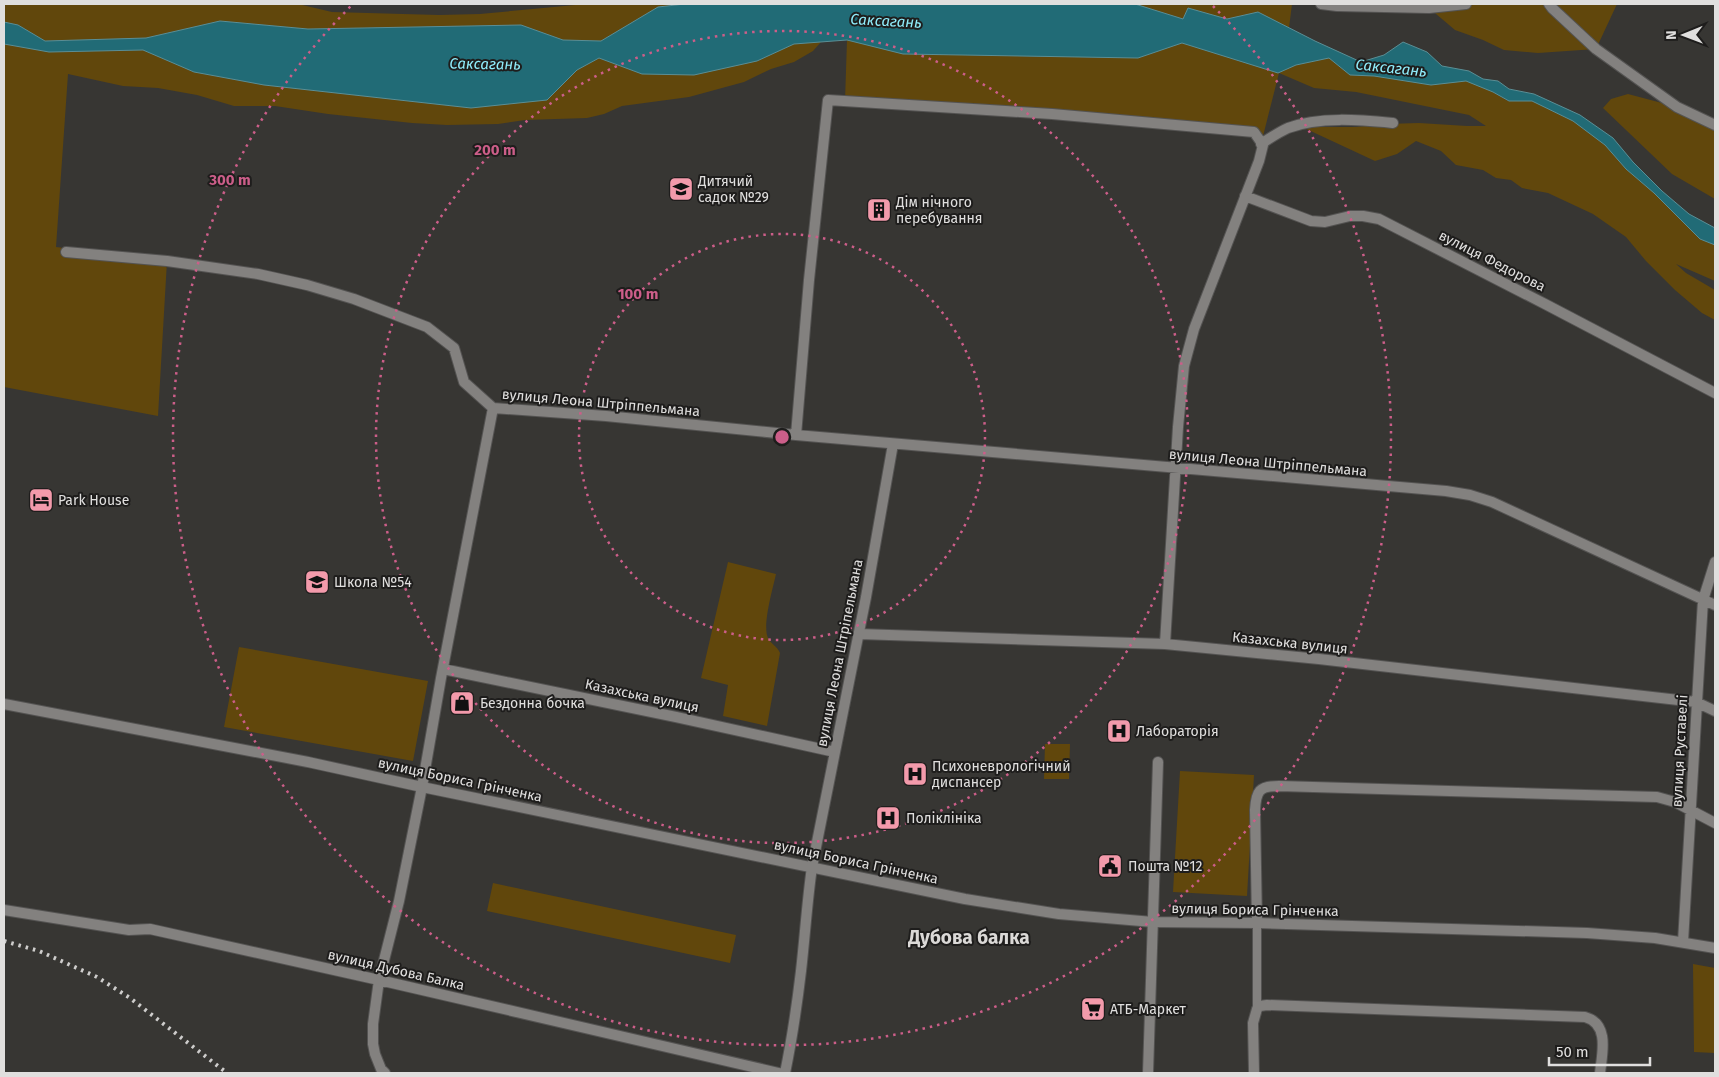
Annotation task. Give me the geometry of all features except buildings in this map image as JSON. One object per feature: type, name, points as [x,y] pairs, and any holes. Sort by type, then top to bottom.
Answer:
[{"type":"street","points":[[1321,4],[1429,8],[1466,4]]},
{"type":"street","points":[[1549,4],[1596,49],[1676,107],[1715,125]]},
{"type":"street","points":[[796,435],[809,280],[828,100],[1052,114],[1254,132],[1262,144],[1259,161],[1194,329],[1184,366],[1175,468],[1165,644]]},
{"type":"street","points":[[1262,144],[1289,128],[1310,123],[1349,120],[1393,123]]},
{"type":"street","name":"вулиця Федорова","points":[[1245,196],[1311,221],[1325,222],[1350,216],[1380,219],[1715,393]]},
{"type":"street","name":"вулиця Леона Штріппельмана","points":[[66,252],[167,261],[258,274],[307,285],[363,303],[427,327],[454,348],[464,382],[493,408],[606,416],[893,444],[1446,491],[1470,495],[1492,502],[1715,605]]},
{"type":"street","points":[[385,1073],[374,1054],[373,1044],[373,1024],[379,980],[422,787],[493,408]]},
{"type":"street","name":"вулиця Леона Штріпельмана","points":[[785,1073],[802,969],[812,867],[859,634],[893,444]]},
{"type":"street","name":"вулиця Руставелі","points":[[1683,942],[1703,600],[1715,562]]},
{"type":"street","name":"Казахська вулиця","points":[[859,634],[1165,644],[1319,659],[1696,702],[1715,711]]},
{"type":"street","name":"Казахська вулиця","points":[[443,669],[835,752]]},
{"type":"street","name":"вулиця Бориса Грінченка","points":[[4,704],[308,762],[965,899],[1059,914],[1153,922],[1257,923],[1587,933],[1655,938],[1715,948]]},
{"type":"street","points":[[1148,1073],[1158,762]]},
{"type":"street","points":[[1254,1073],[1253,1023],[1257,1009],[1255,810],[1259,791],[1263,787],[1657,797],[1675,802],[1715,823]]},
{"type":"street","name":"вулиця Дубова Балка","points":[[4,910],[129,930],[150,929],[779,1073]]},
{"type":"street","points":[[1257,1009],[1260,1006],[1266,1005],[1585,1017],[1590,1018],[1600,1028],[1603,1039],[1600,1073]]},
{"type":"shaded area","points":[[4,4],[298,4],[332,12],[439,15],[480,14],[586,4],[685,4],[658,7],[601,41],[563,40],[521,25],[308,29],[220,21],[146,38],[45,41],[18,25],[4,22]]},
{"type":"shaded area","points":[[1135,4],[1292,4],[1289,28],[1258,12],[1227,19],[1188,8],[1183,19]]},
{"type":"shaded area","points":[[1466,4],[1617,4],[1596,49],[1538,53],[1504,50],[1455,30],[1429,8]]},
{"type":"shaded area","points":[[847,40],[903,54],[1138,58],[1182,43],[1278,73],[1296,65],[1329,58],[1350,75],[1374,76],[1431,85],[1466,80],[1508,101],[1532,101],[1573,121],[1605,145],[1626,169],[1654,193],[1700,239],[1715,245],[1715,281],[1676,264],[1686,273],[1715,290],[1715,320],[1702,313],[1675,290],[1646,261],[1626,237],[1593,214],[1548,193],[1522,188],[1511,180],[1496,178],[1483,170],[1456,165],[1441,151],[1416,141],[1397,154],[1375,161],[1302,127],[1356,127],[1419,123],[1486,126],[1469,115],[1356,92],[1314,88],[1279,73],[1261,144],[1254,132],[845,101]]},
{"type":"shaded area","points":[[821,42],[813,51],[794,62],[771,69],[744,82],[689,97],[622,106],[604,114],[587,118],[525,120],[498,124],[447,125],[412,123],[275,106],[234,106],[197,95],[158,88],[123,86],[68,74],[56,247],[167,261],[158,416],[4,387],[4,44],[49,52],[143,50],[194,72],[264,85],[351,94],[547,100],[577,70],[599,58],[642,74],[757,61],[794,44]]},
{"type":"shaded area","points":[[1628,94],[1677,107],[1715,125],[1715,199],[1672,174],[1603,108],[1611,99]]},
{"type":"shaded area","points":[[728,562],[776,574],[766,632],[769,640],[780,653],[767,726],[723,716],[728,685],[701,678]]},
{"type":"shaded area","points":[[239,647],[428,681],[413,761],[224,727]]},
{"type":"shaded area","points":[[1045,744],[1070,744],[1069,779],[1044,779]]},
{"type":"shaded area","points":[[1180,771],[1254,775],[1247,896],[1173,892]]},
{"type":"shaded area","points":[[493,883],[736,935],[730,963],[487,911]]},
{"type":"shaded area","points":[[1693,964],[1715,968],[1715,1053],[1694,1052]]},
{"type":"water","name":"Саксагань","points":[[685,4],[1135,4],[1183,19],[1188,8],[1227,19],[1258,12],[1361,62],[1384,55],[1403,42],[1427,52],[1442,66],[1469,71],[1483,79],[1498,81],[1509,89],[1534,94],[1580,115],[1613,138],[1633,162],[1662,191],[1689,214],[1715,228],[1715,245],[1700,239],[1654,193],[1626,169],[1605,145],[1573,121],[1532,101],[1509,101],[1466,81],[1431,85],[1374,76],[1350,75],[1329,58],[1296,65],[1278,73],[1182,43],[1138,58],[903,54],[847,40],[794,44],[757,61],[694,75],[642,74],[599,58],[577,70],[547,100],[471,108],[264,85],[194,72],[143,50],[49,52],[4,44],[4,22],[18,25],[45,41],[146,38],[220,21],[308,29],[521,25],[563,40],[601,41],[658,7]]},
{"type":"railway","points":[[4,941],[39,951],[97,977],[130,998],[227,1073]]},
{"type":"place","name":"Дитячий садок №29","points":[[681,189]]},
{"type":"place","name":"Дім нічного перебування","points":[[879,210]]},
{"type":"place","name":"Park House","points":[[41,500]]},
{"type":"place","name":"Школа №54","points":[[317,582]]},
{"type":"place","name":"Бездонна бочка","points":[[462,703]]},
{"type":"place","name":"Лабораторія","points":[[1119,731]]},
{"type":"place","name":"Психоневрологічний диспансер","points":[[915,774]]},
{"type":"place","name":"Поліклініка","points":[[888,818]]},
{"type":"place","name":"Пошта №12","points":[[1110,866]]},
{"type":"place","name":"АТБ-Маркет","points":[[1093,1009]]},
{"type":"district","name":"Дубова балка","points":[[969,937]]}]
